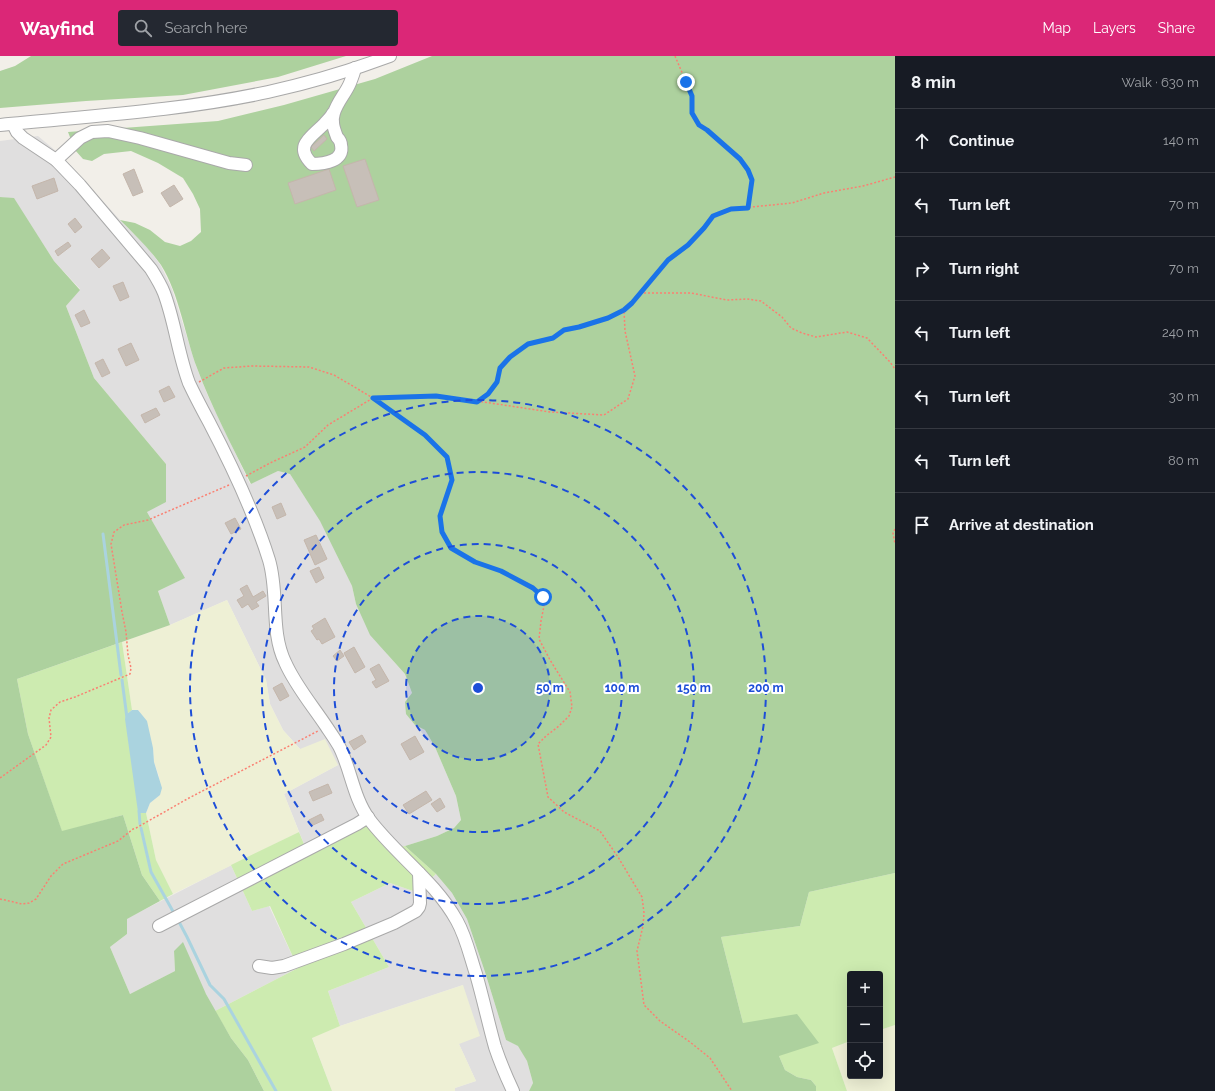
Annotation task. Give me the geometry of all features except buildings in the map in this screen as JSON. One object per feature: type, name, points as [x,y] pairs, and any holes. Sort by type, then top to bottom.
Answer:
[{"type":"street","points":[[0,126],[155,109],[232,98],[275,90],[355,68],[390,56]]},
{"type":"street","points":[[333,113],[350,83],[355,68]]},
{"type":"street","points":[[13,124],[17,132],[23,138],[56,160],[80,185],[151,269],[164,293],[184,369],[190,386],[238,481],[270,563],[273,580],[277,632],[284,661],[338,744],[344,757],[355,791],[368,817],[387,840],[444,900],[459,924],[478,982],[495,1047],[513,1091]]},
{"type":"street","points":[[56,160],[80,138],[92,132],[108,131],[140,138],[229,163],[246,165]]},
{"type":"street","points":[[159,926],[368,817]]},
{"type":"street","points":[[259,966],[272,968],[284,966],[344,944],[394,923],[416,911],[420,903],[419,873]]},
{"type":"path","points":[[675,56],[692,96],[692,113],[699,125],[707,130],[740,159],[748,170],[752,180],[748,208]]},
{"type":"path","points":[[477,402],[488,394],[497,382],[500,368],[510,357],[528,344],[553,338],[564,330],[608,318],[624,310],[632,303],[668,260],[688,245],[713,216],[731,209],[792,203],[824,193],[863,186],[895,177]]},
{"type":"path","points":[[640,293],[691,293],[727,300],[747,299],[761,301],[782,317],[791,328],[802,333],[816,337],[847,332],[867,338],[895,369]]},
{"type":"path","points":[[0,778],[46,745],[51,737],[49,718],[51,710],[60,702],[130,674],[131,668],[126,632],[111,544],[114,532],[124,525],[148,520],[238,481],[270,463],[305,447],[328,425],[373,398],[436,396],[550,412],[604,415],[628,399],[635,376],[625,332],[624,310]]},
{"type":"path","points":[[190,386],[224,368],[252,366],[309,367],[334,375],[373,398],[425,435],[447,457],[452,480],[440,516],[442,532],[451,548],[475,562],[501,571],[533,588],[543,597],[544,606],[539,639],[570,692],[572,707],[568,716],[559,726],[538,744],[548,797],[564,812],[600,831],[618,857],[642,897],[644,919],[637,951],[644,1005],[660,1021],[710,1058],[732,1091]]},
{"type":"path","points":[[895,529],[893,533],[895,544]]},
{"type":"path","points":[[0,899],[22,904],[29,903],[36,899],[51,876],[63,864],[118,841],[133,829],[326,726]]},
{"type":"shaded area","points":[[38,136],[63,157],[120,220],[149,249],[161,266],[172,289],[196,366],[208,396],[250,484],[278,471],[290,474],[320,520],[352,586],[356,604],[388,655],[405,674],[412,693],[415,725],[425,730],[435,747],[456,796],[461,820],[454,828],[437,836],[405,846],[386,849],[308,854],[284,794],[338,765],[300,749],[283,730],[270,704],[266,680],[227,600],[170,625],[158,591],[184,578],[147,512],[166,464],[94,378],[66,306],[80,289],[54,261],[14,199],[0,197],[0,141]]},
{"type":"shaded area","points":[[231,865],[252,911],[269,906],[298,968],[215,1011],[206,994],[174,951],[175,971],[130,994],[110,947],[127,934],[126,919]]},
{"type":"shaded area","points":[[436,874],[452,893],[467,919],[506,1040],[519,1046],[527,1061],[533,1083],[529,1091],[455,1091],[455,1088],[476,1081],[459,1044],[463,985],[340,1026],[328,991],[389,967],[351,902],[390,883],[416,892]]},
{"type":"green space","points":[[31,56],[346,56],[278,77],[183,95],[0,108],[0,71],[15,66]]},
{"type":"green space","points":[[432,56],[895,56],[895,873],[809,892],[800,926],[721,937],[743,1023],[797,1014],[819,1043],[779,1056],[785,1070],[797,1077],[811,1080],[816,1086],[816,1091],[529,1091],[533,1083],[527,1061],[518,1046],[506,1040],[467,919],[452,893],[436,874],[405,846],[437,836],[454,828],[461,820],[456,796],[435,747],[425,730],[415,725],[406,714],[405,702],[412,693],[405,674],[370,635],[356,604],[352,586],[320,521],[290,474],[278,471],[251,484],[222,427],[197,368],[173,288],[161,265],[152,253],[120,220],[135,223],[150,230],[165,242],[180,246],[191,241],[201,232],[200,209],[193,194],[183,178],[158,163],[131,151],[104,154],[92,161],[83,159],[75,150],[68,132],[218,121],[284,105],[375,79]]},
{"type":"green space","points":[[0,197],[14,198],[54,261],[80,290],[66,306],[94,378],[166,464],[166,502],[147,512],[185,578],[158,591],[170,625],[17,679],[28,734],[62,831],[123,815],[142,875],[160,901],[127,919],[127,934],[110,947],[130,994],[175,971],[174,951],[183,942],[206,994],[231,1038],[248,1060],[264,1091],[0,1091]]},
{"type":"green space","points":[[227,600],[266,680],[270,704],[283,730],[300,749],[325,739],[338,765],[284,794],[299,832],[173,894],[156,860],[146,813],[150,803],[160,795],[159,776],[154,762],[153,748],[139,710],[132,710],[122,642],[170,625]]},
{"type":"green space","points":[[122,642],[132,710],[127,714],[140,813],[146,813],[156,860],[173,894],[160,901],[142,875],[123,815],[62,832],[28,734],[17,679]]},
{"type":"green space","points":[[367,825],[386,849],[405,846],[436,874],[416,892],[390,883],[351,902],[389,967],[328,991],[340,1026],[312,1038],[332,1091],[264,1091],[248,1060],[231,1038],[215,1011],[298,968],[270,906],[252,911],[231,865],[299,832],[308,854]]},
{"type":"green space","points":[[895,873],[895,1025],[883,1029],[883,971],[847,971],[847,1042],[832,1048],[847,1091],[816,1091],[816,1086],[811,1080],[797,1077],[785,1070],[779,1056],[743,1023],[721,937],[800,926],[809,892]]},
{"type":"green space","points":[[463,985],[480,1036],[459,1044],[476,1081],[455,1088],[455,1091],[332,1091],[312,1037],[340,1026]]},
{"type":"green space","points":[[895,1025],[895,1091],[847,1091],[832,1048],[847,1042],[847,1079],[883,1079],[883,1029]]},
{"type":"water","points":[[132,710],[138,710],[147,721],[153,748],[154,762],[162,788],[160,795],[150,803],[146,813],[138,812],[125,719],[127,714]]},
{"type":"waterway","points":[[103,534],[121,675]]},
{"type":"waterway","points":[[122,680],[127,718]]},
{"type":"waterway","points":[[139,811],[140,824]]},
{"type":"waterway","points":[[141,828],[151,872],[175,915]]},
{"type":"waterway","points":[[178,920],[210,985],[224,999],[276,1091]]},
{"type":"route","points":[[543,597],[533,588],[501,571],[475,562],[451,548],[442,532],[440,516],[452,480],[447,457],[425,435],[373,398],[436,396],[477,402],[488,394],[497,382],[500,368],[510,357],[528,344],[553,338],[564,330],[608,318],[624,310],[632,303],[668,260],[688,245],[713,216],[731,209],[748,208],[752,180],[748,170],[740,159],[707,130],[699,125],[692,113],[692,96],[686,82]]}]
